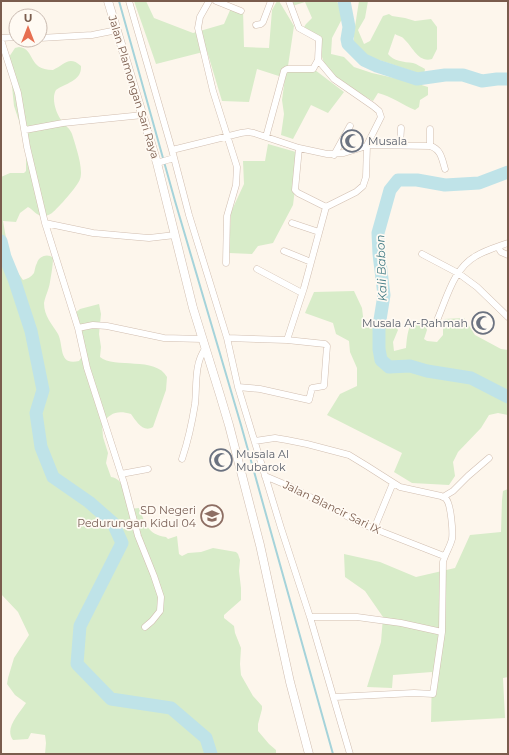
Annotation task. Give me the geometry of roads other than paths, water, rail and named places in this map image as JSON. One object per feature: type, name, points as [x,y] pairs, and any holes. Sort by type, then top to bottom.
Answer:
[{"type":"street","name":"Jalan Plamongan Sari Raya","points":[[108,1],[159,163],[160,174],[202,340],[220,395],[260,545],[290,682],[309,754]]},
{"type":"street","points":[[128,1],[172,150],[189,215],[227,338],[238,387],[310,617],[350,754]]},
{"type":"street","points":[[209,1],[200,17],[198,28],[213,91],[237,167],[236,185],[227,216],[226,263]]},
{"type":"street","points":[[216,1],[241,11]]},
{"type":"street","points":[[256,25],[263,22],[271,1]]},
{"type":"street","points":[[266,137],[284,71],[287,69],[313,69],[318,60],[319,39],[299,28],[289,1]]},
{"type":"street","points":[[48,37],[92,34],[117,30]]},
{"type":"street","points":[[1,39],[18,93],[27,147],[45,223],[78,328],[87,368],[121,474],[138,536],[161,597],[160,611],[145,627]]},
{"type":"street","points":[[287,340],[326,207],[356,192],[363,186],[366,177],[367,145],[380,120],[379,111],[374,106],[334,79],[318,60]]},
{"type":"street","points":[[25,130],[63,123],[143,115]]},
{"type":"street","points":[[334,155],[350,126]]},
{"type":"street","points":[[400,145],[401,128]]},
{"type":"street","points":[[430,129],[430,146]]},
{"type":"street","points":[[172,150],[248,132],[317,153],[334,155],[367,145],[430,146],[436,148],[438,151],[445,169]]},
{"type":"street","points":[[299,148],[295,190],[326,207]]},
{"type":"street","points":[[159,163],[174,158]]},
{"type":"street","points":[[45,223],[93,233],[149,238],[175,235]]},
{"type":"street","points":[[292,223],[319,232]]},
{"type":"street","points":[[438,318],[458,273],[467,263],[476,256],[508,243]]},
{"type":"street","points":[[498,247],[501,252],[508,255]]},
{"type":"street","points":[[284,251],[311,262]]},
{"type":"street","points":[[422,254],[458,273],[477,287],[508,317]]},
{"type":"street","points":[[257,269],[302,293]]},
{"type":"street","points":[[78,328],[93,325],[107,326],[164,338],[202,340]]},
{"type":"street","points":[[227,338],[287,340],[327,345],[324,386],[312,389],[308,400],[260,389],[238,387]]},
{"type":"street","points":[[182,459],[189,436],[195,404],[198,363],[205,349]]},
{"type":"street","points":[[255,441],[275,438],[348,455],[393,483],[411,490],[443,497],[446,499],[448,504],[452,537],[444,556],[442,632],[433,694],[414,693],[334,697]]},
{"type":"street","points":[[443,497],[453,491],[489,458]]},
{"type":"street","points":[[121,474],[148,469]]},
{"type":"street","name":"Jalan Blancir Sari IX","points":[[265,476],[292,487],[362,524],[444,556]]},
{"type":"street","points":[[374,529],[393,483]]},
{"type":"street","points":[[310,617],[357,617],[401,623],[442,632]]},
{"type":"waterway","points":[[119,1],[175,201],[241,425],[333,754]]},
{"type":"waterway","name":"Kali Babon","points":[[344,1],[349,27],[347,39],[348,44],[364,60],[377,66],[417,79],[445,75],[463,75],[482,81],[508,79]]},
{"type":"waterway","name":"Kali Babon","points":[[508,172],[479,183],[445,185],[417,180],[398,180],[390,190],[378,233],[384,295],[379,326],[379,349],[381,360],[389,367],[410,366],[427,371],[471,378],[508,397]]},
{"type":"waterway","points":[[1,241],[5,257],[31,331],[43,390],[36,413],[41,447],[53,477],[89,502],[113,523],[122,543],[80,626],[77,664],[111,699],[171,708],[206,738],[211,754]]},
{"type":"place","name":"Musala","points":[[352,141]]},
{"type":"place","name":"Musala Ar-Rahmah","points":[[483,323]]},
{"type":"place","name":"Musala Al Mubarok","points":[[221,460]]},
{"type":"place","name":"SD Negeri Pedurungan Kidul 04","points":[[212,516]]}]
